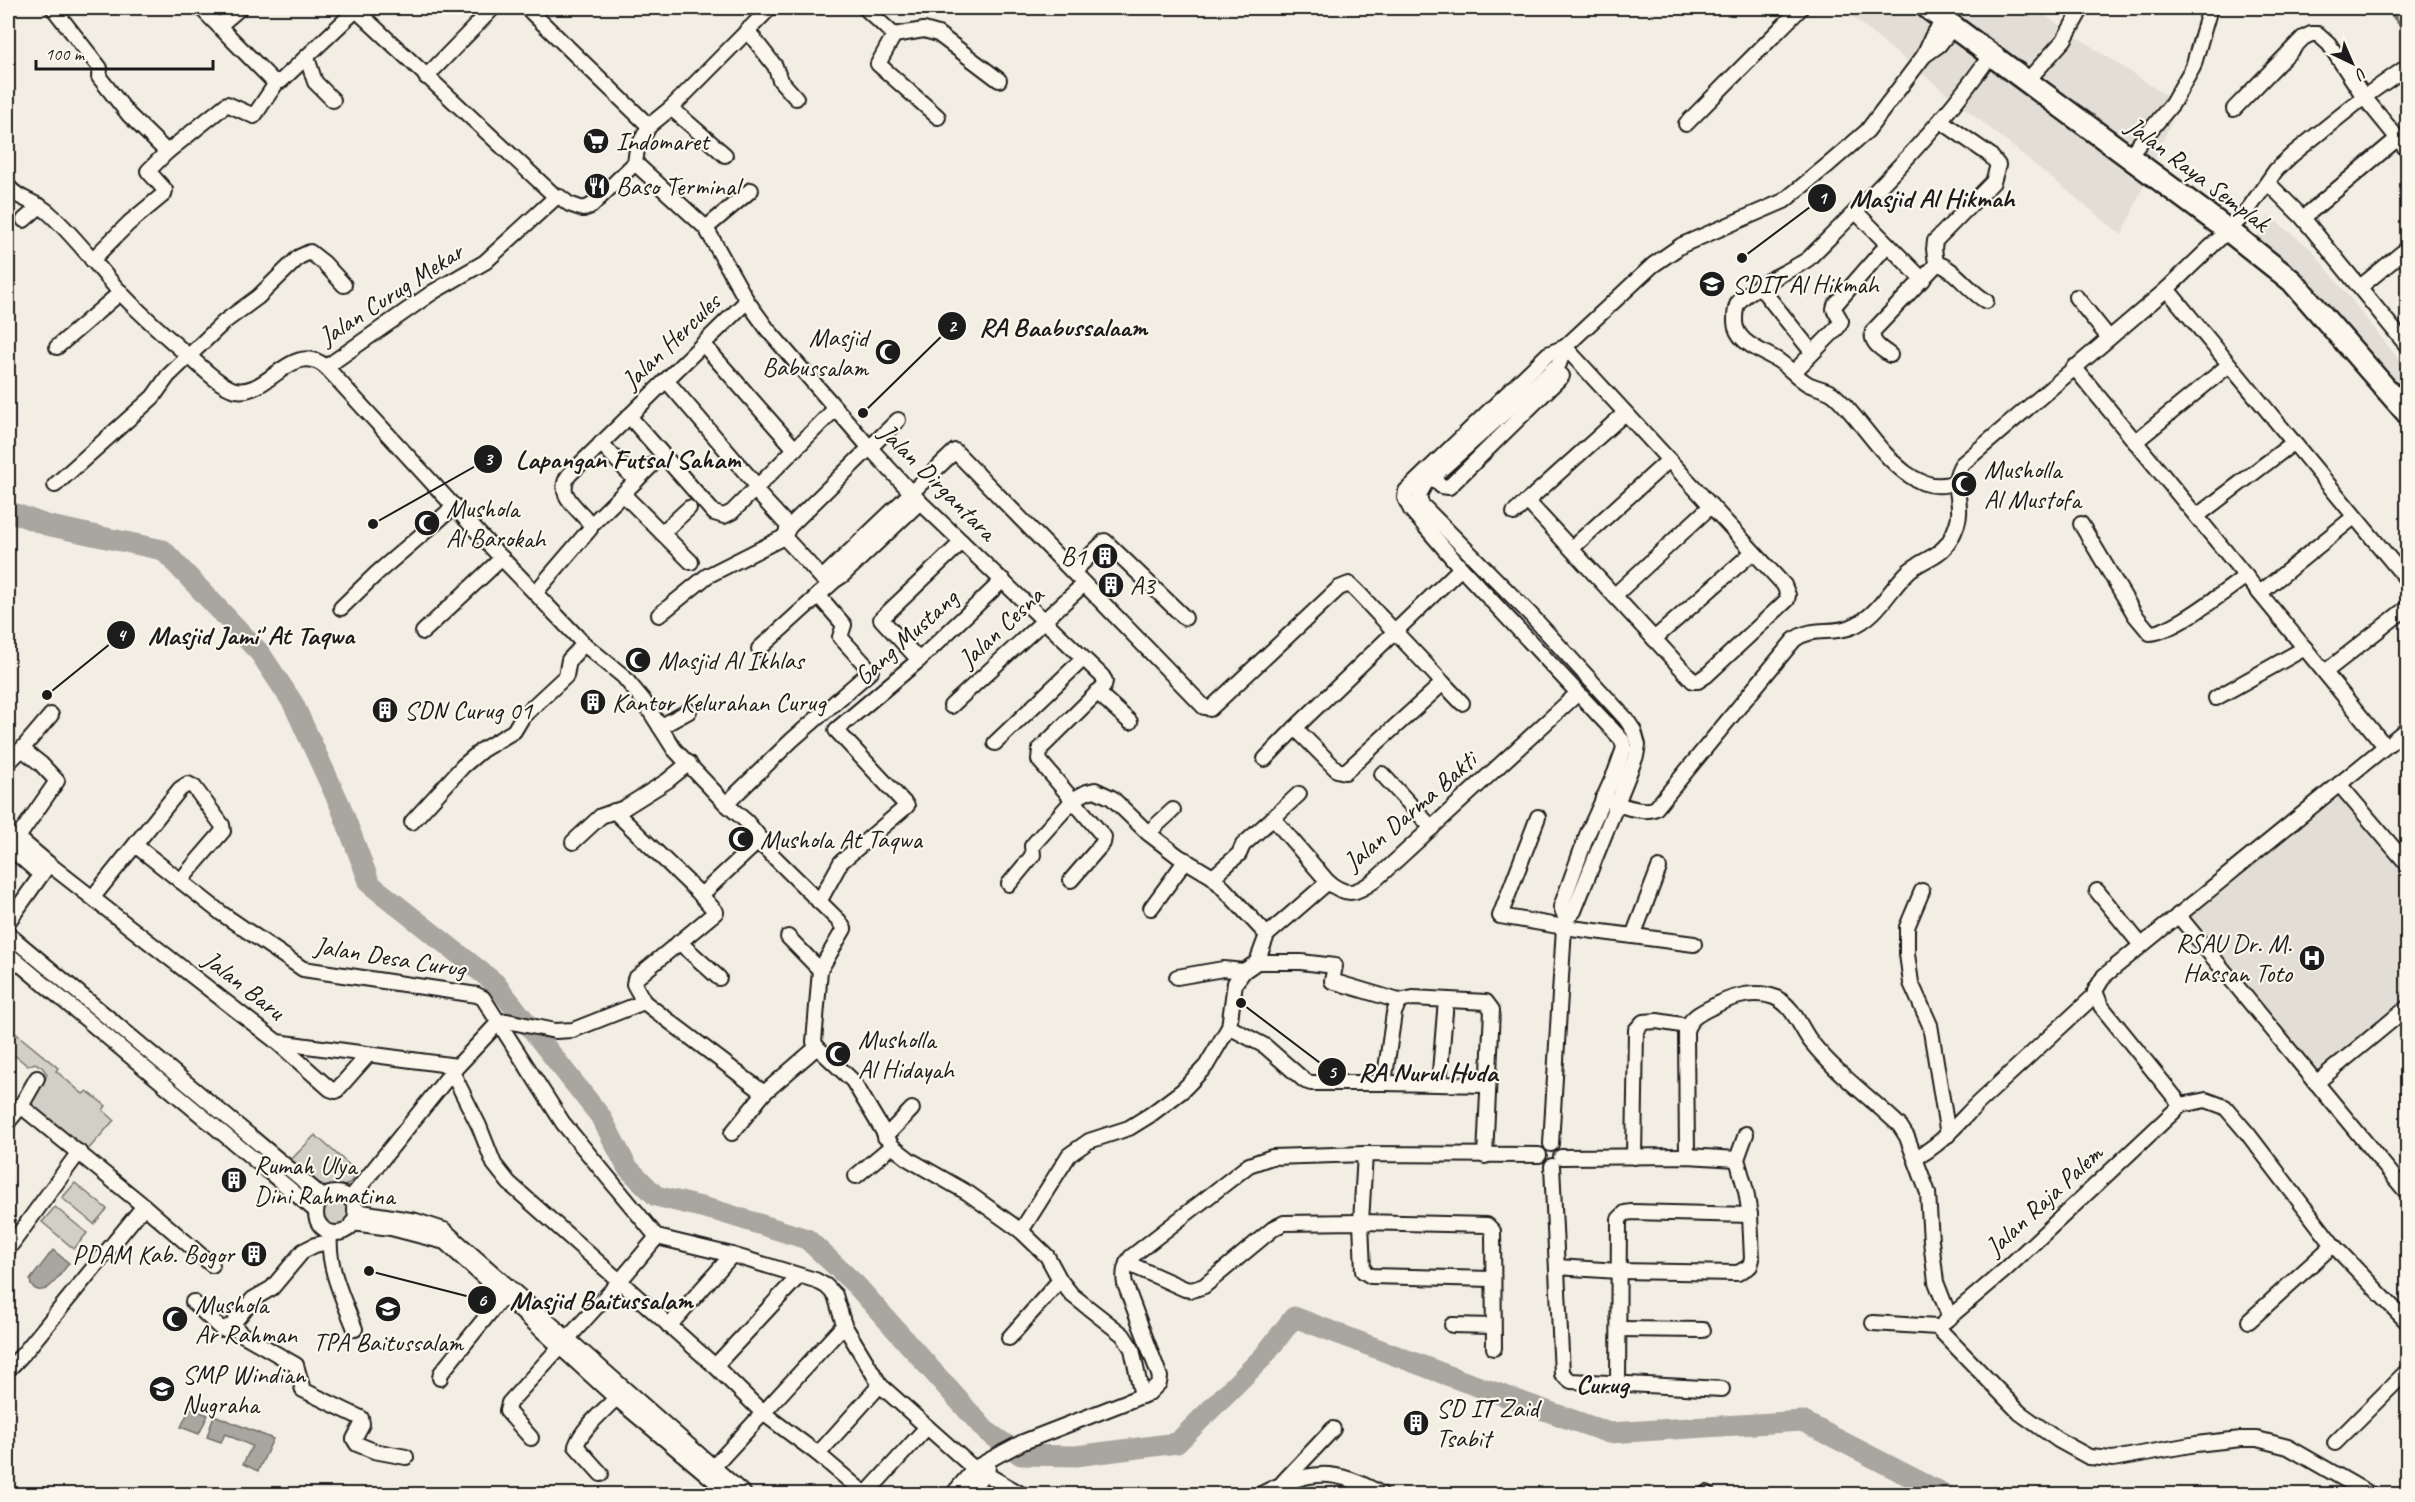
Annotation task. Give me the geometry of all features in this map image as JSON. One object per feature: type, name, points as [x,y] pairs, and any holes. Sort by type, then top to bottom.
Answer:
[{"type":"main road","name":"Jalan Raya Semplak","points":[[1942,18],[2026,82],[2130,156],[2292,281],[2408,414]]},
{"type":"street","points":[[53,8],[100,68],[99,77],[121,105],[167,152]]},
{"type":"street","points":[[201,8],[273,81],[277,82]]},
{"type":"street","points":[[219,26],[240,8]]},
{"type":"street","points":[[426,77],[490,8]]},
{"type":"street","points":[[527,8],[649,126]]},
{"type":"street","points":[[93,260],[129,223],[164,194],[165,190],[148,171],[167,152],[227,104],[254,116],[277,82],[307,58],[355,9],[556,197],[583,209],[591,206],[635,163],[637,149],[649,126],[671,108],[770,8]]},
{"type":"street","points":[[865,8],[894,35]]},
{"type":"street","points":[[1686,124],[1801,8]]},
{"type":"street","points":[[2026,82],[2064,40],[2082,8]]},
{"type":"street","points":[[2130,156],[2172,104],[2193,68],[2210,8]]},
{"type":"street","points":[[1551,1144],[1565,923],[1574,911],[1624,748],[1623,740],[1461,568],[1411,510],[1405,498],[1406,491],[1548,354],[1565,347],[1653,265],[1682,245],[1784,201],[1867,131],[1923,57],[1942,18]]},
{"type":"street","points":[[747,30],[775,66],[780,80],[796,98]]},
{"type":"street","points":[[894,35],[924,30],[938,34],[999,80]]},
{"type":"street","points":[[2234,109],[2289,51],[2311,34],[2318,34],[2325,40],[2364,97],[2408,151]]},
{"type":"street","points":[[894,35],[878,64],[938,117]]},
{"type":"street","points":[[1955,482],[1944,486],[1932,486],[1901,469],[1871,439],[1832,393],[1806,383],[1794,372],[1740,337],[1734,324],[1737,304],[1742,298],[1808,260],[1941,121],[1992,54]]},
{"type":"street","points":[[307,58],[315,82],[333,100]]},
{"type":"street","points":[[1609,800],[1650,811],[1656,808],[1794,640],[1805,632],[1833,631],[1858,623],[1878,608],[1910,570],[1940,552],[1950,540],[1960,510],[1955,482],[1962,464],[2167,290],[2245,214],[2276,170],[2364,97],[2408,66]]},
{"type":"street","points":[[671,108],[725,155]]},
{"type":"street","points":[[1890,356],[1875,342],[1872,336],[1874,331],[1923,280],[1936,263],[1935,241],[1993,182],[1998,165],[1990,155],[1941,121]]},
{"type":"street","points":[[2303,218],[2397,138]]},
{"type":"street","name":"Jalan Dirgantara","points":[[635,163],[706,228],[747,302],[768,330],[915,498],[1083,659]]},
{"type":"street","points":[[2268,183],[2303,218],[2408,347]]},
{"type":"street","name":"Jalan Curug Mekar","points":[[8,186],[16,195],[48,212],[121,292],[189,356],[220,382],[236,390],[255,387],[288,365],[300,360],[319,361],[326,367],[433,292],[485,262],[556,197]]},
{"type":"street","points":[[706,228],[751,190]]},
{"type":"street","points":[[24,220],[40,206]]},
{"type":"street","points":[[1856,212],[1923,280]]},
{"type":"street","points":[[1794,372],[1838,327],[1841,321],[1834,309],[1835,305],[1887,244]]},
{"type":"street","points":[[2360,287],[2408,248]]},
{"type":"street","points":[[55,485],[153,396],[168,376],[224,322],[258,297],[306,253],[310,252],[319,258],[344,285]]},
{"type":"street","points":[[1936,263],[1950,270],[1986,302]]},
{"type":"street","points":[[1760,287],[1812,352]]},
{"type":"street","points":[[2167,290],[2408,581]]},
{"type":"street","points":[[57,347],[121,292]]},
{"type":"street","points":[[2076,297],[2109,338]]},
{"type":"street","name":"Jalan Hercules","points":[[591,525],[567,498],[563,486],[569,475],[747,302]]},
{"type":"street","points":[[703,344],[795,449]]},
{"type":"street","points":[[1565,347],[1559,364],[1554,369],[1562,376],[1449,487],[1442,486],[1434,478],[1420,490],[1421,504],[1530,614],[1626,719],[1634,731],[1638,745],[1631,772],[1609,800]]},
{"type":"street","points":[[1528,502],[1690,680],[1698,681],[1707,675],[1778,612],[1787,600],[1787,590],[1565,347]]},
{"type":"street","points":[[2135,442],[2229,365]]},
{"type":"street","points":[[326,367],[584,644],[623,676],[643,700],[675,749],[726,804],[746,821],[761,839],[763,846],[844,929],[820,970],[814,1042],[817,1047],[853,1081],[888,1142],[910,1160],[976,1198],[1021,1231],[1047,1256],[1060,1280],[1072,1295],[1122,1335],[1132,1349],[1142,1396]]},
{"type":"street","points":[[2074,367],[2385,746]]},
{"type":"street","points":[[666,380],[756,488],[786,532],[828,579]]},
{"type":"street","points":[[629,416],[714,513],[727,515],[835,409]]},
{"type":"street","points":[[1514,513],[1625,413]]},
{"type":"street","points":[[659,615],[707,576],[786,532],[898,420]]},
{"type":"street","points":[[601,443],[636,481]]},
{"type":"street","points":[[2197,516],[2294,443]]},
{"type":"street","name":"Jalan Dirgantara","points":[[915,498],[955,451],[1207,708],[1344,586],[1349,584],[1355,589],[1395,632]]},
{"type":"street","points":[[1572,548],[1669,460]]},
{"type":"street","points":[[536,592],[591,525],[652,465]]},
{"type":"street","points":[[623,494],[692,562]]},
{"type":"street","points":[[759,649],[818,595],[828,579],[915,498]]},
{"type":"street","points":[[341,608],[377,573],[455,506]]},
{"type":"street","points":[[1615,595],[1711,506]]},
{"type":"street","points":[[662,533],[689,508]]},
{"type":"street","points":[[2260,593],[2354,517]]},
{"type":"street","points":[[2081,524],[2135,615],[2150,633],[2158,633],[2174,625],[2246,576]]},
{"type":"street","points":[[1073,572],[1105,541],[1185,618]]},
{"type":"street","points":[[919,660],[881,619],[962,542]]},
{"type":"street","points":[[1654,639],[1753,552]]},
{"type":"street","points":[[423,632],[502,558]]},
{"type":"street","points":[[1264,759],[1461,568]]},
{"type":"street","name":"Gang Mustang","points":[[819,902],[841,862],[907,806],[836,730],[919,660],[1003,580]]},
{"type":"street","name":"Jalan Cesna","points":[[951,706],[1084,584]]},
{"type":"street","points":[[726,804],[806,727],[871,671],[840,637],[844,625],[818,595]]},
{"type":"street","points":[[2325,672],[2408,607]]},
{"type":"street","points":[[1516,627],[1530,614]]},
{"type":"street","points":[[1395,632],[1462,703]]},
{"type":"street","points":[[412,822],[463,766],[482,750],[514,731],[523,716],[566,676],[569,660],[584,644]]},
{"type":"street","points":[[2216,698],[2305,648]]},
{"type":"street","points":[[995,743],[1083,659],[1095,668],[1105,681],[1104,686],[1040,749],[1040,760],[1104,837],[1103,843],[1071,880]]},
{"type":"street","points":[[1295,728],[1337,770],[1345,772],[1443,683]]},
{"type":"street","points":[[1097,692],[1130,722]]},
{"type":"street","name":"Jalan Darma Bakti","points":[[1267,935],[1328,882],[1340,891],[1351,893],[1367,886],[1578,693]]},
{"type":"street","points":[[660,727],[689,711]]},
{"type":"street","points":[[8,762],[51,715]]},
{"type":"street","points":[[2408,728],[2104,976],[2097,984],[2095,995],[2100,1006],[2181,1105],[2206,1100],[2225,1107],[2333,1245],[2408,1323]]},
{"type":"street","name":"Jalan Baru","points":[[22,749],[54,775],[57,781],[11,844],[45,869],[93,897],[277,1042],[330,1089],[336,1091],[368,1055]]},
{"type":"street","points":[[573,842],[602,816],[624,808],[667,781],[689,763]]},
{"type":"street","points":[[1382,774],[1432,828]]},
{"type":"street","points":[[93,897],[184,784],[188,784],[194,787],[222,825],[223,831],[180,881]]},
{"type":"street","points":[[2339,784],[2408,865]]},
{"type":"street","points":[[1009,884],[1034,855],[1032,846],[1074,799],[1095,790],[1112,798],[1148,833],[1214,877],[1267,935],[1257,962]]},
{"type":"street","points":[[1214,877],[1239,854],[1243,845],[1299,794]]},
{"type":"street","points":[[1148,833],[1173,810]]},
{"type":"street","points":[[614,811],[716,912],[635,979],[634,984],[644,1002],[764,1093]]},
{"type":"street","points":[[1538,817],[1500,916],[1565,923],[1633,936],[1694,944]]},
{"type":"street","points":[[1273,818],[1328,882]]},
{"type":"street","points":[[701,895],[761,839]]},
{"type":"street","name":"Jalan Desa Curug","points":[[135,845],[221,913],[303,969],[477,995],[489,1004],[503,1021],[563,1123],[657,1237]]},
{"type":"street","points":[[1151,908],[1186,860]]},
{"type":"street","points":[[1633,936],[1659,868]]},
{"type":"street","points":[[45,869],[8,932],[150,1054],[324,1197]]},
{"type":"street","points":[[1922,891],[1907,927],[1907,954],[1911,983],[1930,1026],[1948,1135]]},
{"type":"street","points":[[2097,891],[2141,945]]},
{"type":"street","points":[[2178,915],[2408,1194]]},
{"type":"street","points":[[788,937],[820,970]]},
{"type":"street","points":[[679,942],[720,978]]},
{"type":"street","points":[[8,954],[316,1211],[321,1226],[330,1237],[332,1267],[355,1329]]},
{"type":"street","points":[[1021,1231],[1069,1155],[1089,1141],[1129,1128],[1168,1103],[1206,1066],[1229,1027],[1235,983],[1244,971],[1257,962],[1301,962],[1335,966],[1332,981],[1399,1002],[1413,998],[1482,1001],[1491,1007],[1485,1156]]},
{"type":"street","points":[[1177,977],[1223,969],[1244,971]]},
{"type":"street","points":[[1687,1156],[1687,1026],[1695,1016],[1729,998],[1758,994],[1776,997],[1795,1014],[1811,1041],[1825,1057],[1900,1126],[1928,1193],[1930,1241],[1936,1282],[1950,1318]]},
{"type":"street","points":[[1915,1158],[1929,1151],[1948,1135],[1968,1113],[2095,995]]},
{"type":"street","points":[[1439,1084],[1446,1000]]},
{"type":"street","points":[[194,1302],[222,1329],[234,1325],[253,1299],[272,1288],[303,1251],[345,1230],[353,1211],[454,1069],[503,1021],[555,1030],[573,1030],[644,1002]]},
{"type":"street","points":[[1384,1083],[1394,1013],[1399,1002]]},
{"type":"street","points":[[2316,1083],[2408,1007]]},
{"type":"street","points":[[1634,1156],[1636,1030],[1642,1022],[1657,1021],[1687,1026]]},
{"type":"street","points":[[1229,1027],[1265,1046],[1305,1081],[1311,1083],[1487,1085]]},
{"type":"street","name":"Jalan Baru","points":[[277,1042],[454,1069]]},
{"type":"street","points":[[732,1133],[764,1093],[817,1047]]},
{"type":"street","points":[[142,1066],[150,1054]]},
{"type":"street","points":[[454,1069],[495,1164],[509,1183],[715,1366],[763,1413],[818,1454],[865,1494],[927,1427]]},
{"type":"street","points":[[8,1122],[21,1106],[37,1078]]},
{"type":"street","name":"Jalan Raja Palem","points":[[1937,1327],[2022,1254],[2181,1105]]},
{"type":"street","points":[[21,1106],[144,1206],[212,1265]]},
{"type":"street","points":[[856,1176],[888,1142],[912,1109]]},
{"type":"street","points":[[1557,1267],[1618,1272],[1738,1273],[1745,1271],[1752,1259],[1750,1215],[1737,1159],[1746,1134]]},
{"type":"street","points":[[1539,1155],[1544,1146],[1551,1144],[1558,1147],[1557,1267],[1562,1374],[1571,1382],[1722,1389]]},
{"type":"street","points":[[8,1249],[79,1152]]},
{"type":"street","points":[[953,1494],[999,1454],[1023,1442],[1142,1396],[1155,1388],[1160,1377],[1125,1284],[1123,1276],[1127,1263],[1131,1257],[1230,1179],[1260,1160],[1272,1157],[1365,1154],[1539,1155]]},
{"type":"street","points":[[1365,1154],[1361,1268],[1366,1274],[1492,1279]]},
{"type":"street","points":[[1539,1155],[1543,1164],[1634,1156],[1737,1159]]},
{"type":"street","points":[[316,1211],[324,1197],[338,1193],[353,1211],[391,1228],[445,1242],[503,1296],[563,1342],[616,1398],[651,1419]]},
{"type":"street","points":[[8,1370],[144,1206]]},
{"type":"street","points":[[353,1211],[416,1221],[444,1230],[563,1342],[711,1471],[744,1494]]},
{"type":"street","points":[[1618,1383],[1619,1219],[1624,1214],[1750,1215]]},
{"type":"street","points":[[1127,1263],[1192,1290],[1204,1286],[1278,1225],[1288,1222],[1487,1225],[1493,1231],[1494,1348]]},
{"type":"street","points":[[531,1438],[507,1411],[507,1407],[657,1237],[732,1255],[798,1277],[815,1280],[826,1286],[835,1295],[844,1325],[880,1385],[979,1471],[1021,1494]]},
{"type":"street","points":[[2249,1321],[2333,1245]]},
{"type":"street","points":[[669,1326],[732,1255]]},
{"type":"street","points":[[715,1366],[798,1277]]},
{"type":"street","points":[[1009,1338],[1060,1280]]},
{"type":"street","points":[[440,1378],[441,1373],[503,1296]]},
{"type":"street","points":[[1873,1323],[1937,1327],[2020,1413],[2058,1440],[2089,1457],[2113,1458],[2241,1438],[2257,1440],[2288,1447],[2370,1494]]},
{"type":"street","points":[[234,1325],[240,1333],[296,1365],[303,1390],[361,1418],[362,1424],[354,1439],[357,1444],[374,1451],[406,1457]]},
{"type":"street","points":[[711,1471],[844,1325]]},
{"type":"street","points":[[1452,1325],[1493,1326]]},
{"type":"street","points":[[1619,1329],[1703,1330]]},
{"type":"street","points":[[2335,1443],[2408,1370]]},
{"type":"street","points":[[818,1454],[880,1385]]},
{"type":"street","points":[[601,1474],[576,1446],[594,1421],[616,1398]]},
{"type":"street","points":[[1282,1484],[1333,1429]]},
{"type":"street","points":[[711,1471],[730,1494]]},
{"type":"street","points":[[968,1494],[979,1471]]},
{"type":"street","points":[[1261,1494],[1307,1476],[1325,1474],[1346,1476],[1381,1494]]},
{"type":"shaded area","points":[[1841,8],[2033,8],[2179,104],[2122,235]]},
{"type":"shaded area","points":[[2269,216],[2311,249],[2407,370],[2407,407],[2295,276],[2258,237]]},
{"type":"shaded area","name":"RSAU Dr. M. Hassan Toto","points":[[2340,786],[2407,870],[2407,1001],[2319,1075],[2180,915]]},
{"type":"shaded area","points":[[8,1027],[58,1068],[56,1071],[83,1094],[87,1091],[106,1106],[103,1110],[114,1120],[79,1160],[17,1109],[45,1080],[47,1074],[42,1067],[35,1063],[28,1066],[8,1050]]},
{"type":"shaded area","points":[[315,1135],[354,1169],[352,1180],[348,1184],[338,1188],[320,1185],[289,1162]]},
{"type":"shaded area","points":[[75,1183],[107,1209],[94,1224],[62,1198]]},
{"type":"shaded area","points":[[336,1197],[347,1202],[352,1213],[347,1224],[336,1229],[325,1224],[320,1213],[325,1202]]},
{"type":"shaded area","points":[[55,1207],[87,1233],[74,1249],[42,1222]]},
{"type":"shaded area","points":[[53,1250],[69,1263],[47,1288],[36,1289],[31,1285],[30,1280]]},
{"type":"shaded area","points":[[190,1408],[208,1415],[199,1434],[181,1427]]},
{"type":"shaded area","points":[[214,1415],[273,1439],[258,1471],[243,1464],[252,1446],[225,1434],[221,1442],[207,1437]]},
{"type":"waterway","points":[[2387,8],[2408,34]]},
{"type":"waterway","points":[[8,511],[46,525],[163,550],[260,653],[293,703],[340,805],[370,884],[495,983],[601,1117],[627,1167],[656,1196],[717,1211],[807,1239],[856,1285],[986,1431],[1021,1455],[1076,1456],[1177,1443],[1263,1357],[1294,1317],[1609,1433],[1802,1421],[1944,1494]]},
{"type":"place","name":"Indomaret","points":[[596,141]]},
{"type":"place","name":"Baso Terminal","points":[[597,186]]},
{"type":"place","name":"Masjid Al Hikmah","points":[[1742,258]]},
{"type":"place","name":"SDIT Al Hikmah","points":[[1712,284]]},
{"type":"place","name":"Masjid Babussalam","points":[[888,352]]},
{"type":"place","name":"RA Baabussalaam","points":[[863,413]]},
{"type":"place","name":"Musholla Al Mustofa","points":[[1964,484]]},
{"type":"place","name":"Mushola Al Barokah","points":[[427,523]]},
{"type":"place","name":"Lapangan Futsal Saham","points":[[373,524]]},
{"type":"place","name":"B1","points":[[1105,556]]},
{"type":"place","name":"A3","points":[[1111,585]]},
{"type":"place","name":"Masjid Al Ikhlas","points":[[638,660]]},
{"type":"place","name":"Masjid Jami' At Taqwa","points":[[47,695]]},
{"type":"place","name":"Kantor Kelurahan Curug","points":[[593,702]]},
{"type":"place","name":"SDN Curug 01","points":[[385,710]]},
{"type":"place","name":"Mushola At Taqwa","points":[[741,839]]},
{"type":"place","name":"RSAU Dr. M. Hassan Toto","points":[[2312,958]]},
{"type":"place","name":"RA Nurul Huda","points":[[1241,1003]]},
{"type":"place","name":"Musholla Al Hidayah","points":[[838,1054]]},
{"type":"place","name":"Rumah Ulya Dini Rahmatina","points":[[234,1180]]},
{"type":"place","name":"PDAM Kab. Bogor","points":[[254,1254]]},
{"type":"place","name":"Masjid Baitussalam","points":[[369,1271]]},
{"type":"place","name":"TPA Baitussalam","points":[[388,1309]]},
{"type":"place","name":"Mushola Ar Rahman","points":[[175,1319]]},
{"type":"place","name":"SMP Windian Nugraha","points":[[162,1389]]},
{"type":"place","name":"SD IT Zaid Tsabit","points":[[1416,1423]]},
{"type":"district","name":"Curug","points":[[1602,1384]]}]
